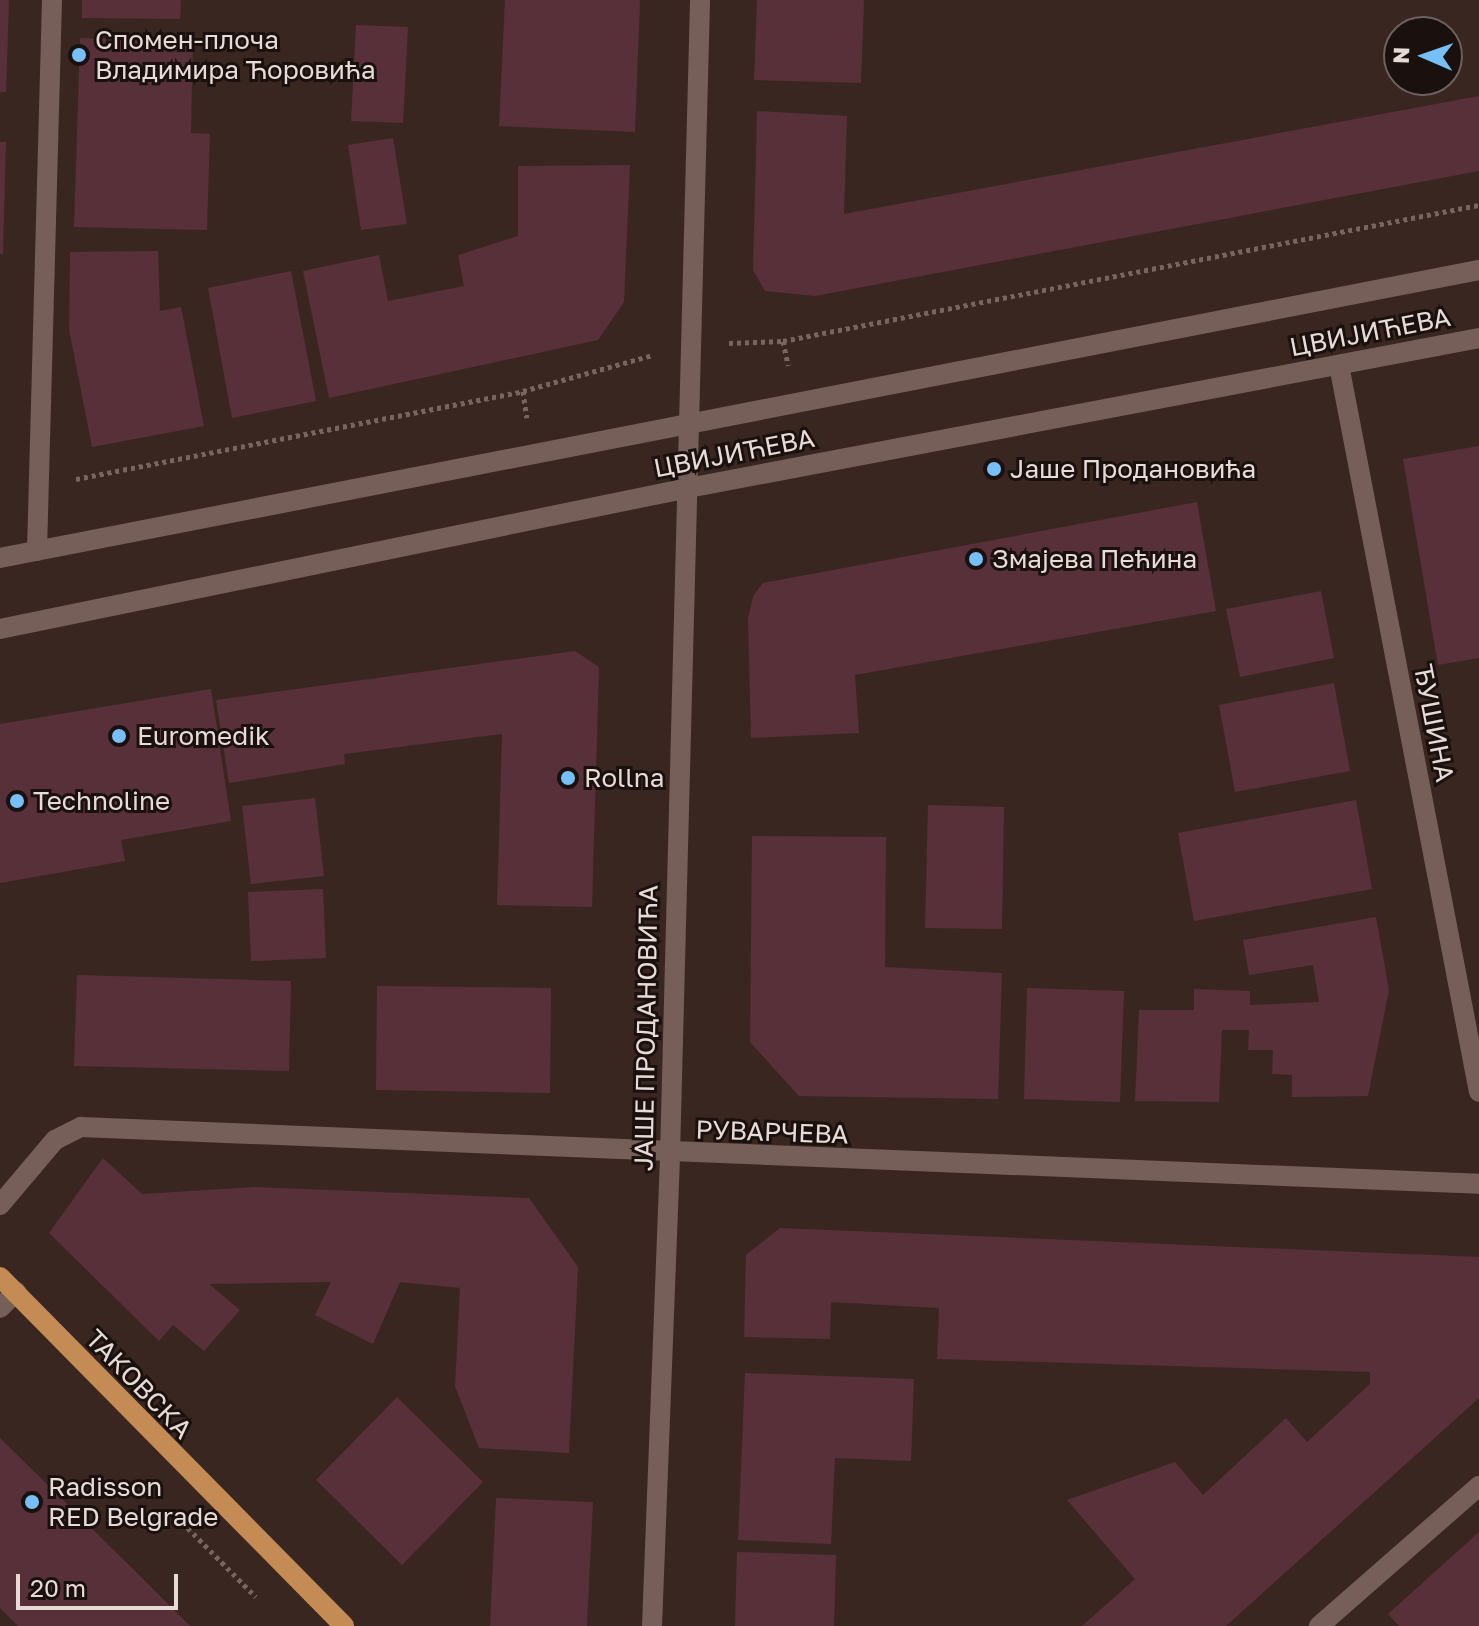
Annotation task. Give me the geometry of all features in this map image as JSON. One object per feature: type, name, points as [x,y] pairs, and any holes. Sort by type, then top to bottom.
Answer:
[{"type":"main road","name":"ТАКОВСКА","points":[[0,1277],[344,1626]]},
{"type":"street","points":[[37,551],[52,0]]},
{"type":"street","name":"ЈАШЕ ПРОДАНОВИЋА","points":[[652,1626],[670,1155],[683,489],[700,0]]},
{"type":"street","name":"ЦВИЈИЋЕВА","points":[[0,558],[1479,270]]},
{"type":"street","name":"ЦВИЈИЋЕВА","points":[[0,629],[683,489],[1479,338]]},
{"type":"street","name":"ЂУШИНА","points":[[1339,365],[1479,1092]]},
{"type":"street","name":"РУВАРЧЕВА","points":[[0,1205],[55,1140],[81,1127],[670,1155],[1479,1184]]},
{"type":"street","points":[[0,1308],[16,1292]]},
{"type":"street","points":[[1319,1626],[1479,1486]]},
{"type":"path","points":[[40,487],[523,391],[688,345],[783,341],[1479,205]]},
{"type":"building","points":[[0,0],[9,0],[6,92],[0,92]]},
{"type":"building","points":[[82,0],[181,0],[180,19],[82,18]]},
{"type":"building","points":[[505,0],[640,0],[635,132],[499,126]]},
{"type":"building","points":[[757,0],[864,0],[861,83],[754,80]]},
{"type":"building","points":[[356,25],[408,27],[403,123],[351,121]]},
{"type":"building","points":[[80,38],[193,41],[191,133],[210,134],[207,230],[74,227]]},
{"type":"building","points":[[1479,96],[1479,171],[815,296],[765,291],[753,270],[757,111],[847,116],[844,214]]},
{"type":"building","points":[[393,138],[407,224],[361,230],[348,145]]},
{"type":"building","points":[[0,142],[6,142],[3,254],[0,254]]},
{"type":"building","points":[[630,165],[624,302],[598,340],[329,398],[303,271],[379,255],[388,301],[464,286],[458,255],[518,236],[518,166]]},
{"type":"building","points":[[158,251],[160,311],[181,307],[204,426],[92,447],[69,329],[70,252]]},
{"type":"building","points":[[291,271],[316,401],[232,418],[208,288]]},
{"type":"building","points":[[1479,446],[1479,658],[1438,665],[1403,459]]},
{"type":"building","points":[[1197,502],[1216,611],[855,675],[859,733],[751,738],[748,619],[753,596],[763,583]]},
{"type":"building","points":[[1321,591],[1334,658],[1240,677],[1226,609]]},
{"type":"building","points":[[575,651],[599,667],[592,907],[497,905],[502,734],[344,754],[345,764],[229,783],[216,700]]},
{"type":"building","points":[[1334,683],[1350,771],[1235,792],[1219,705]]},
{"type":"building","points":[[211,689],[231,821],[121,840],[125,861],[0,883],[0,724]]},
{"type":"building","points":[[315,798],[324,876],[251,884],[242,806]]},
{"type":"building","points":[[1356,800],[1372,889],[1194,921],[1178,833]]},
{"type":"building","points":[[928,805],[1004,807],[1002,929],[925,928]]},
{"type":"building","points":[[752,836],[886,837],[885,967],[1002,973],[998,1099],[799,1096],[750,1042]]},
{"type":"building","points":[[323,889],[326,958],[251,961],[248,892]]},
{"type":"building","points":[[1376,917],[1389,990],[1368,1096],[1292,1097],[1292,1075],[1272,1074],[1273,1050],[1248,1050],[1249,1030],[1222,1030],[1219,1102],[1135,1101],[1139,1010],[1194,1010],[1194,989],[1250,991],[1250,1005],[1319,1002],[1313,965],[1249,975],[1243,940]]},
{"type":"building","points":[[77,975],[291,981],[289,1071],[74,1066]]},
{"type":"building","points":[[377,986],[551,988],[550,1093],[376,1090]]},
{"type":"building","points":[[1027,988],[1124,991],[1120,1102],[1024,1099]]},
{"type":"building","points":[[103,1158],[142,1194],[255,1187],[529,1198],[578,1267],[569,1453],[479,1448],[455,1386],[460,1288],[400,1282],[373,1344],[315,1315],[331,1282],[209,1284],[240,1310],[204,1351],[173,1325],[159,1341],[49,1233]]},
{"type":"building","points":[[780,1228],[1479,1257],[1479,1398],[1226,1626],[1082,1626],[1135,1579],[1067,1500],[1175,1462],[1203,1495],[1286,1418],[1307,1442],[1370,1384],[1370,1372],[937,1359],[939,1308],[831,1302],[830,1339],[744,1337],[746,1255]]},
{"type":"building","points":[[745,1373],[914,1379],[911,1461],[835,1458],[831,1544],[738,1540]]},
{"type":"building","points":[[397,1397],[483,1482],[402,1565],[316,1480]]},
{"type":"building","name":"Radisson RED Belgrade","points":[[0,1438],[190,1626],[18,1626],[0,1608]]},
{"type":"building","points":[[496,1498],[593,1502],[587,1626],[490,1626]]},
{"type":"building","points":[[1479,1532],[1479,1626],[1399,1626],[1388,1614]]},
{"type":"building","points":[[737,1552],[836,1555],[834,1626],[735,1626]]},
{"type":"place","name":"Спомен-плоча Владимира Ћоровића","points":[[79,55]]},
{"type":"place","name":"Јаше Продановића","points":[[994,469]]},
{"type":"place","name":"Змајева Пећина","points":[[976,559]]},
{"type":"place","name":"Euromedik","points":[[119,736]]},
{"type":"place","name":"Rollna","points":[[568,778]]},
{"type":"place","name":"Technoline","points":[[17,801]]},
{"type":"place","name":"Radisson RED Belgrade","points":[[32,1502]]}]
